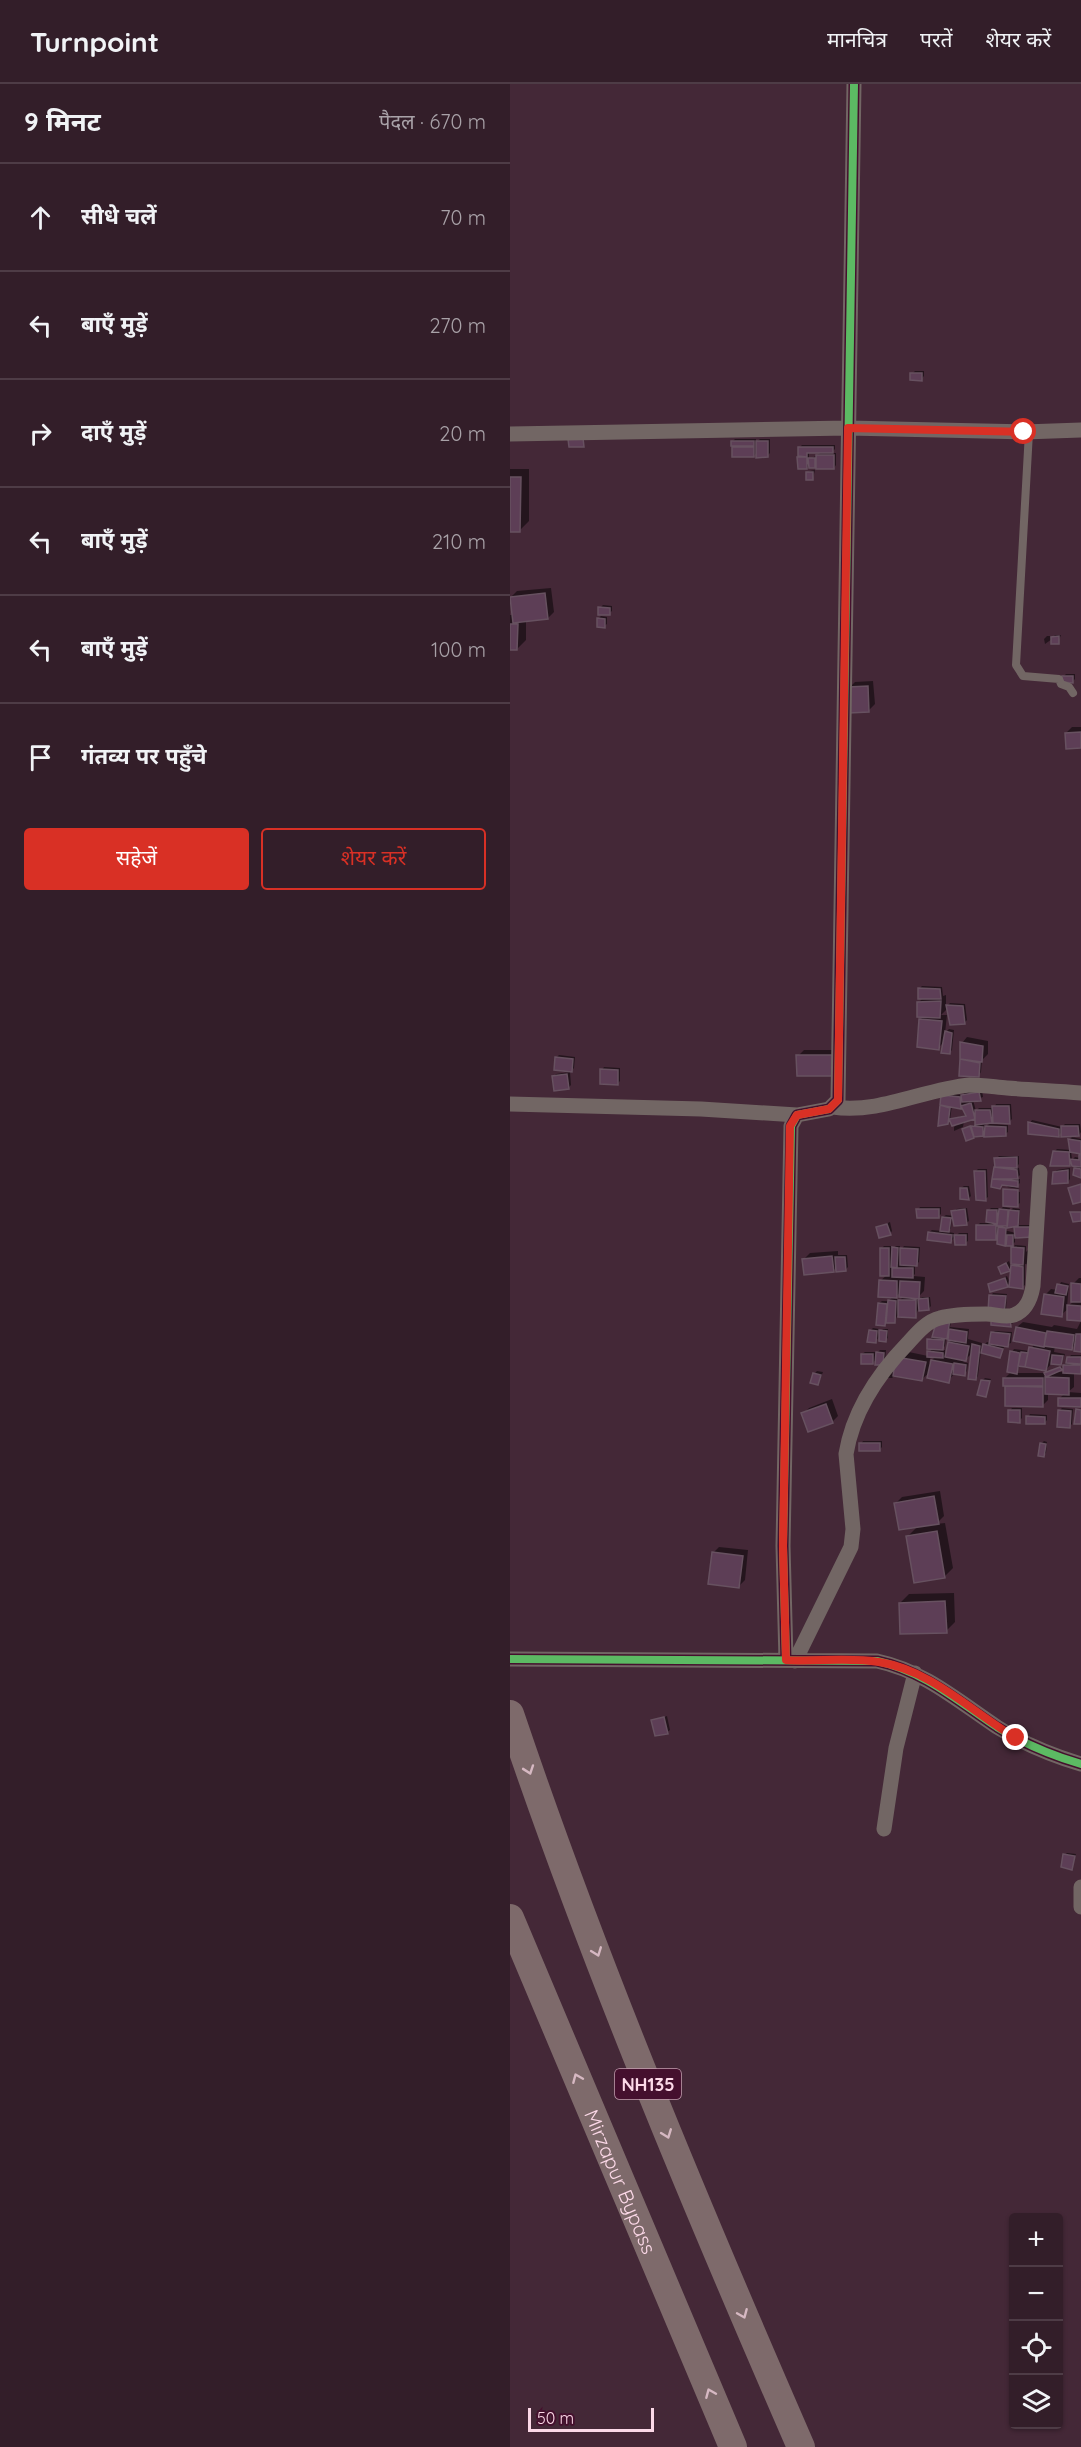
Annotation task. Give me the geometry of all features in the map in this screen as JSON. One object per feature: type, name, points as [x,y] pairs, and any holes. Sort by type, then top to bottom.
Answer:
[{"type":"highway","name":"NH135","points":[[510,1714],[545,1817],[672,2146],[801,2447]]},
{"type":"highway","name":"Mirzapur Bypass","points":[[510,1918],[733,2447]]},
{"type":"street","points":[[833,1107],[838,1100],[854,84]]},
{"type":"street","points":[[510,434],[848,428],[1029,432],[1081,430]]},
{"type":"street","points":[[510,1104],[701,1109],[797,1115],[833,1107],[846,1109],[903,1101],[940,1089],[972,1085],[1081,1093]]},
{"type":"street","points":[[790,1660],[783,1546],[790,1126],[797,1115]]},
{"type":"street","points":[[790,1660],[851,1547],[853,1529],[846,1454],[865,1399],[887,1365],[933,1321],[963,1315],[1013,1316],[1030,1300],[1033,1286],[1040,1172]]},
{"type":"street","points":[[510,1659],[877,1661],[915,1673],[928,1680],[1033,1747],[1081,1764]]},
{"type":"street","points":[[884,1829],[896,1748],[915,1673]]},
{"type":"street","points":[[1081,1887],[1081,1907]]},
{"type":"lane","points":[[1029,432],[1016,665],[1023,676],[1059,679],[1061,684],[1069,687],[1073,693]]},
{"type":"building","points":[[910,373],[922,373],[922,381],[910,380]]},
{"type":"building","points":[[583,438],[584,447],[569,447],[568,439]]},
{"type":"building","points":[[731,441],[754,441],[754,446],[731,446]]},
{"type":"building","points":[[756,441],[768,441],[768,457],[756,458]]},
{"type":"building","points":[[732,447],[754,447],[754,457],[732,457]]},
{"type":"building","points":[[798,447],[833,447],[833,453],[807,453],[807,457],[798,456]]},
{"type":"building","points":[[816,455],[834,455],[834,469],[816,469]]},
{"type":"building","points":[[797,457],[807,457],[807,469],[798,469]]},
{"type":"building","points":[[808,458],[815,458],[815,468],[809,468]]},
{"type":"building","points":[[806,472],[813,472],[813,480],[806,480]]},
{"type":"building","points":[[510,477],[521,477],[520,532],[510,532]]},
{"type":"building","points":[[545,593],[548,619],[513,623],[510,597]]},
{"type":"building","points":[[598,607],[610,608],[610,615],[598,615]]},
{"type":"building","points":[[597,618],[605,619],[605,628],[597,627]]},
{"type":"building","points":[[510,624],[518,624],[517,650],[510,650]]},
{"type":"building","points":[[1059,636],[1059,644],[1051,644],[1051,637]]},
{"type":"building","points":[[1062,676],[1073,676],[1073,683],[1062,682]]},
{"type":"building","points":[[868,686],[869,712],[849,713],[848,687]]},
{"type":"building","points":[[1081,732],[1081,748],[1066,749],[1065,733]]},
{"type":"building","points":[[918,988],[940,989],[941,999],[918,999]]},
{"type":"building","points":[[941,1001],[940,1018],[917,1017],[917,1002]]},
{"type":"building","points":[[946,1005],[963,1006],[965,1024],[950,1025]]},
{"type":"building","points":[[919,1019],[942,1021],[939,1050],[917,1047]]},
{"type":"building","points":[[945,1031],[952,1033],[950,1054],[941,1053]]},
{"type":"building","points":[[960,1042],[983,1046],[982,1062],[960,1059]]},
{"type":"building","points":[[796,1055],[833,1055],[833,1076],[797,1076]]},
{"type":"building","points":[[555,1057],[573,1059],[572,1072],[554,1070]]},
{"type":"building","points":[[960,1059],[980,1063],[979,1077],[959,1076]]},
{"type":"building","points":[[600,1069],[618,1070],[618,1085],[600,1084]]},
{"type":"building","points":[[567,1074],[569,1089],[554,1091],[552,1076]]},
{"type":"building","points":[[979,1092],[981,1101],[962,1102],[961,1095]]},
{"type":"building","points":[[941,1095],[960,1097],[961,1109],[940,1105]]},
{"type":"building","points":[[971,1103],[975,1119],[952,1126],[949,1119],[966,1116],[961,1106]]},
{"type":"building","points":[[940,1105],[950,1108],[948,1124],[938,1126]]},
{"type":"building","points":[[992,1106],[1009,1106],[1010,1124],[993,1123]]},
{"type":"building","points":[[975,1110],[990,1110],[992,1123],[975,1125]]},
{"type":"building","points":[[1028,1122],[1059,1129],[1059,1137],[1028,1134]]},
{"type":"building","points":[[970,1126],[974,1138],[966,1141],[962,1129]]},
{"type":"building","points":[[971,1126],[983,1127],[983,1136],[974,1137]]},
{"type":"building","points":[[985,1126],[1006,1127],[1006,1136],[984,1137]]},
{"type":"building","points":[[1061,1126],[1078,1126],[1079,1136],[1061,1137]]},
{"type":"building","points":[[1068,1139],[1081,1141],[1081,1154],[1070,1152]]},
{"type":"building","points":[[1053,1151],[1069,1152],[1070,1166],[1050,1166]]},
{"type":"building","points":[[1079,1155],[1081,1155],[1081,1167],[1072,1166],[1070,1159],[1079,1160]]},
{"type":"building","points":[[1017,1157],[1017,1168],[995,1167],[994,1158]]},
{"type":"building","points":[[994,1167],[1017,1170],[1018,1179],[992,1179]]},
{"type":"building","points":[[1074,1168],[1081,1169],[1081,1178],[1073,1175]]},
{"type":"building","points":[[1068,1170],[1068,1183],[1052,1184],[1053,1172]]},
{"type":"building","points":[[974,1171],[985,1171],[986,1201],[976,1200]]},
{"type":"building","points":[[992,1179],[1018,1181],[1018,1187],[1002,1185],[1000,1189],[991,1187]]},
{"type":"building","points":[[1081,1184],[1081,1202],[1073,1204],[1068,1188]]},
{"type":"building","points":[[960,1188],[967,1188],[969,1200],[960,1199]]},
{"type":"building","points":[[1003,1189],[1018,1190],[1018,1207],[1003,1206]]},
{"type":"building","points":[[916,1209],[939,1209],[939,1218],[917,1218]]},
{"type":"building","points":[[965,1209],[967,1225],[954,1226],[951,1211]]},
{"type":"building","points":[[999,1209],[1008,1210],[1007,1226],[997,1226]]},
{"type":"building","points":[[987,1210],[997,1210],[997,1224],[986,1222]]},
{"type":"building","points":[[1009,1210],[1019,1211],[1018,1226],[1007,1228]]},
{"type":"building","points":[[1070,1212],[1081,1212],[1081,1221],[1073,1222]]},
{"type":"building","points":[[942,1217],[951,1218],[949,1232],[940,1231]]},
{"type":"building","points":[[887,1224],[891,1235],[879,1238],[876,1227]]},
{"type":"building","points":[[976,1225],[996,1225],[996,1240],[976,1240]]},
{"type":"building","points":[[998,1227],[1006,1228],[1005,1246],[997,1244]]},
{"type":"building","points":[[1014,1227],[1031,1227],[1032,1237],[1015,1238]]},
{"type":"building","points":[[928,1232],[952,1235],[951,1243],[927,1240]]},
{"type":"building","points":[[954,1235],[966,1235],[966,1245],[955,1245]]},
{"type":"building","points":[[1007,1235],[1013,1235],[1013,1246],[1006,1246]]},
{"type":"building","points":[[892,1247],[898,1248],[897,1268],[891,1267]]},
{"type":"building","points":[[1011,1247],[1024,1248],[1023,1265],[1011,1264]]},
{"type":"building","points":[[880,1248],[889,1248],[889,1276],[880,1276]]},
{"type":"building","points":[[900,1248],[918,1249],[917,1266],[900,1265]]},
{"type":"building","points":[[832,1256],[834,1272],[804,1275],[802,1259]]},
{"type":"building","points":[[835,1257],[845,1257],[846,1271],[836,1272]]},
{"type":"building","points":[[1006,1263],[1010,1271],[1001,1274],[998,1267]]},
{"type":"building","points":[[1011,1265],[1023,1267],[1023,1289],[1009,1287]]},
{"type":"building","points":[[892,1268],[913,1268],[913,1278],[892,1277]]},
{"type":"building","points":[[1005,1278],[1008,1287],[990,1292],[988,1284]]},
{"type":"building","points":[[879,1280],[897,1281],[897,1298],[878,1297]]},
{"type":"building","points":[[900,1281],[920,1282],[919,1299],[899,1297]]},
{"type":"building","points":[[1071,1283],[1081,1284],[1081,1302],[1071,1302]]},
{"type":"building","points":[[1057,1284],[1068,1286],[1066,1295],[1055,1293]]},
{"type":"building","points":[[1044,1294],[1064,1297],[1062,1317],[1041,1314]]},
{"type":"building","points":[[989,1295],[1006,1296],[1004,1314],[988,1312]]},
{"type":"building","points":[[928,1298],[929,1310],[919,1311],[918,1299]]},
{"type":"building","points":[[888,1300],[896,1301],[895,1323],[886,1323]]},
{"type":"building","points":[[898,1300],[916,1300],[916,1318],[898,1317]]},
{"type":"building","points":[[878,1303],[887,1304],[885,1326],[876,1325]]},
{"type":"building","points":[[1067,1305],[1081,1306],[1081,1321],[1067,1320]]},
{"type":"building","points":[[991,1316],[1010,1317],[1011,1327],[991,1325]]},
{"type":"building","points":[[937,1319],[950,1319],[947,1339],[932,1337]]},
{"type":"building","points":[[1016,1327],[1046,1333],[1044,1347],[1013,1341]]},
{"type":"building","points":[[949,1329],[967,1332],[966,1343],[948,1340]]},
{"type":"building","points":[[869,1330],[877,1331],[876,1343],[867,1342]]},
{"type":"building","points":[[879,1330],[887,1331],[886,1342],[879,1341]]},
{"type":"building","points":[[1047,1331],[1074,1335],[1072,1350],[1044,1346]]},
{"type":"building","points":[[991,1332],[1010,1334],[1008,1347],[989,1344]]},
{"type":"building","points":[[1076,1334],[1081,1334],[1081,1352],[1074,1351]]},
{"type":"building","points":[[927,1339],[944,1340],[943,1350],[927,1349]]},
{"type":"building","points":[[948,1342],[969,1346],[966,1361],[945,1357]]},
{"type":"building","points":[[972,1344],[980,1346],[976,1380],[968,1379]]},
{"type":"building","points":[[983,1344],[1003,1349],[1000,1358],[981,1353]]},
{"type":"building","points":[[1029,1347],[1050,1351],[1046,1371],[1025,1367]]},
{"type":"building","points":[[927,1351],[943,1353],[943,1358],[927,1357]]},
{"type":"building","points":[[1010,1351],[1020,1353],[1017,1374],[1007,1372]]},
{"type":"building","points":[[876,1352],[884,1353],[883,1365],[875,1365]]},
{"type":"building","points":[[1021,1352],[1028,1353],[1025,1367],[1018,1366]]},
{"type":"building","points":[[861,1354],[873,1354],[873,1364],[861,1364]]},
{"type":"building","points":[[1052,1355],[1063,1356],[1061,1365],[1051,1364]]},
{"type":"building","points":[[896,1357],[926,1362],[922,1381],[893,1376]]},
{"type":"building","points":[[1067,1357],[1081,1357],[1081,1364],[1066,1363]]},
{"type":"building","points":[[931,1360],[953,1364],[949,1383],[927,1378]]},
{"type":"building","points":[[954,1363],[966,1365],[965,1376],[953,1374]]},
{"type":"building","points":[[1063,1365],[1081,1365],[1081,1374],[1063,1373]]},
{"type":"building","points":[[1060,1367],[1062,1370],[1046,1377],[1044,1373]]},
{"type":"building","points":[[813,1373],[821,1375],[818,1385],[810,1383]]},
{"type":"building","points":[[1045,1377],[1069,1378],[1069,1395],[1045,1394]]},
{"type":"building","points":[[1003,1378],[1043,1378],[1043,1386],[1003,1386]]},
{"type":"building","points":[[981,1380],[990,1381],[986,1397],[977,1395]]},
{"type":"building","points":[[1005,1386],[1043,1387],[1043,1407],[1005,1406]]},
{"type":"building","points":[[1058,1398],[1081,1398],[1081,1407],[1058,1406]]},
{"type":"building","points":[[826,1404],[833,1423],[808,1432],[801,1413]]},
{"type":"building","points":[[1076,1409],[1081,1410],[1081,1424],[1074,1424]]},
{"type":"building","points":[[1008,1410],[1020,1410],[1020,1423],[1008,1422]]},
{"type":"building","points":[[1058,1410],[1071,1411],[1070,1428],[1057,1427]]},
{"type":"building","points":[[1026,1416],[1045,1417],[1045,1424],[1026,1424]]},
{"type":"building","points":[[859,1443],[880,1443],[880,1451],[859,1451]]},
{"type":"building","points":[[1040,1443],[1046,1444],[1044,1457],[1038,1456]]},
{"type":"building","points":[[934,1496],[939,1524],[899,1530],[894,1503]]},
{"type":"building","points":[[937,1531],[945,1578],[914,1583],[906,1536]]},
{"type":"building","points":[[712,1552],[743,1556],[739,1588],[708,1584]]},
{"type":"building","points":[[945,1601],[947,1633],[900,1634],[899,1603]]},
{"type":"building","points":[[664,1717],[668,1734],[655,1736],[651,1720]]},
{"type":"building","points":[[1063,1854],[1075,1856],[1072,1870],[1061,1867]]},
{"type":"cycle path","points":[[786,1660],[783,1546],[791,1126],[797,1115],[829,1109],[838,1100],[854,84]]},
{"type":"cycle path","points":[[510,1659],[877,1661],[925,1679],[1017,1739],[1081,1764]]},
{"type":"route","points":[[1016,1738],[928,1680],[893,1665],[877,1661],[786,1660],[783,1546],[790,1126],[797,1115],[829,1109],[838,1100],[848,428],[1024,432]]}]
